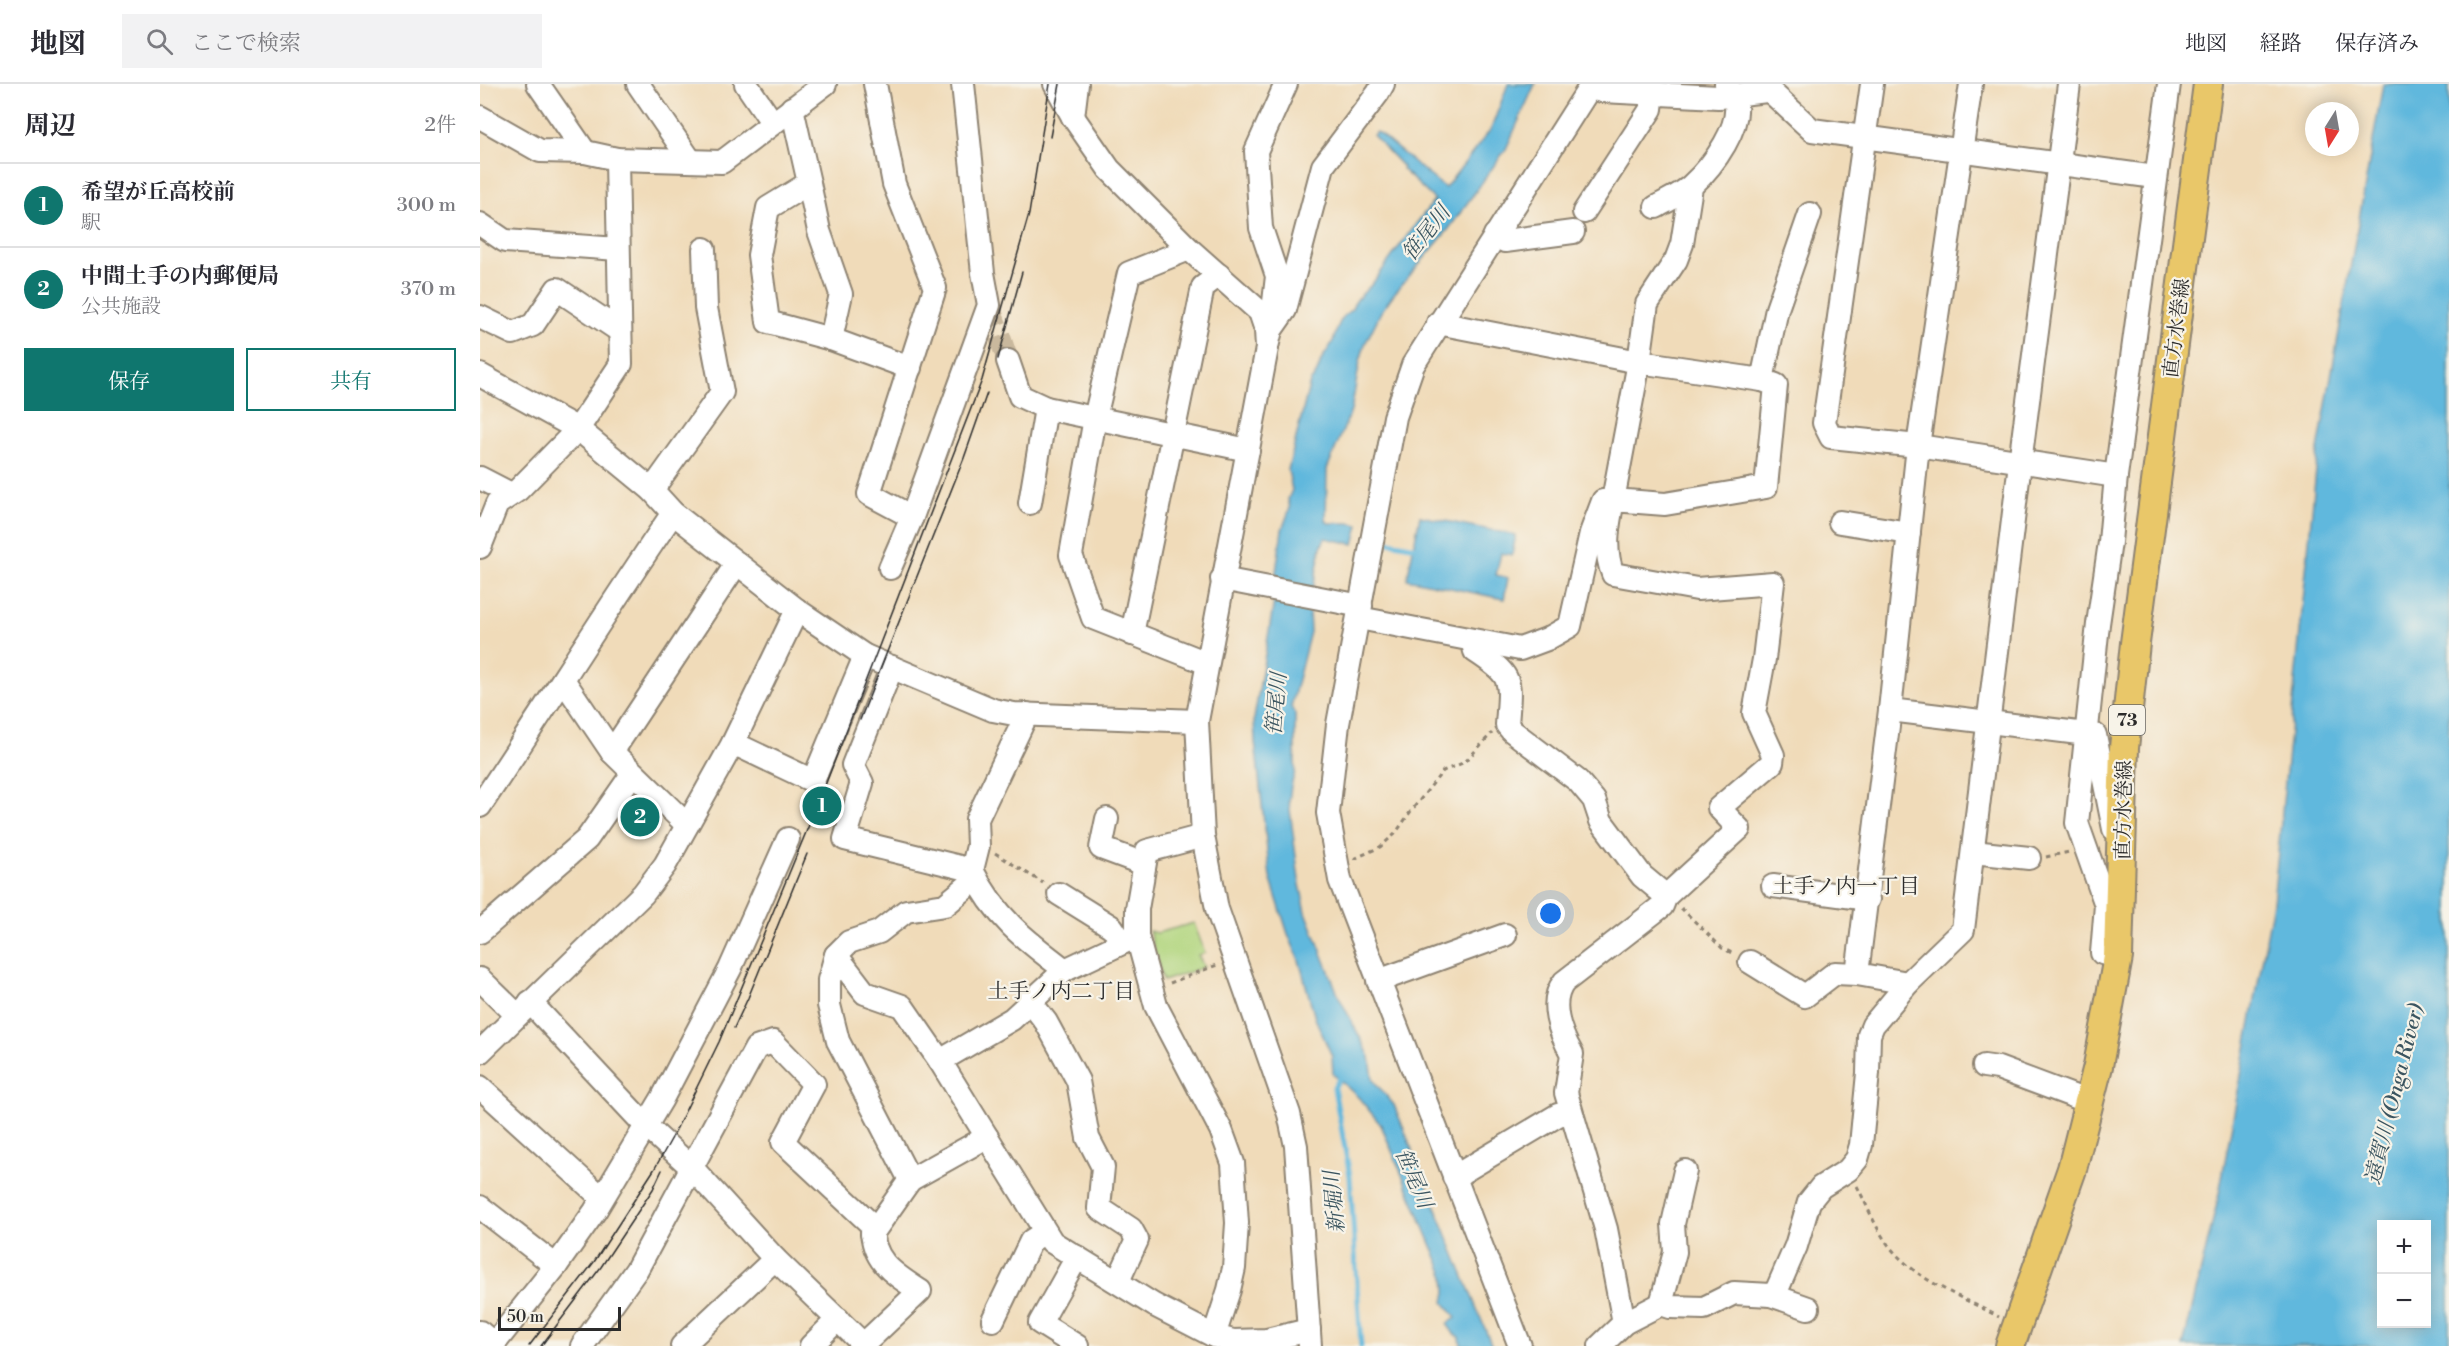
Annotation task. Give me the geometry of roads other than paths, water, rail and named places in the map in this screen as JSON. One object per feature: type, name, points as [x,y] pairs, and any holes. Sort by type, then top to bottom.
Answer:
[{"type":"main road","name":"直方水巻線","points":[[2013,1336],[2072,1169],[2089,1102],[2118,957],[2124,748],[2135,643],[2208,84]]},
{"type":"street","points":[[538,84],[585,152]]},
{"type":"street","points":[[638,84],[690,160]]},
{"type":"street","points":[[746,84],[772,122]]},
{"type":"street","points":[[480,117],[540,151],[585,152],[617,159],[722,162],[825,84]]},
{"type":"street","points":[[875,84],[894,184],[935,288],[869,494],[912,518]]},
{"type":"street","points":[[890,568],[912,518],[989,305],[983,273],[963,84]]},
{"type":"street","points":[[1055,84],[1073,117],[1109,169],[1189,249],[1260,312],[1269,339]]},
{"type":"street","points":[[1073,117],[1077,84]]},
{"type":"street","points":[[836,955],[866,993],[902,1006],[940,1061],[1052,1242],[1154,1305],[1214,1336],[1233,1341],[1309,1338],[1296,1146],[1289,1114],[1217,909],[1203,836],[1197,721],[1207,663],[1228,580],[1248,450],[1269,339],[1277,276],[1261,228],[1256,151],[1287,84]]},
{"type":"street","points":[[1269,339],[1285,310],[1323,166],[1383,84]]},
{"type":"street","points":[[1872,84],[1824,423],[1831,436],[1918,446],[2116,476]]},
{"type":"street","points":[[1857,974],[1890,710],[1918,446],[1971,84]]},
{"type":"street","points":[[1771,1295],[1780,1286],[1796,1246],[1809,1202],[1821,1188],[1848,1170],[1857,1159],[1861,1144],[1868,1073],[1869,1035],[1873,1025],[1908,983],[1963,930],[2069,84]]},
{"type":"street","points":[[2118,957],[2103,953],[2106,905],[2077,823],[2116,476],[2169,84]]},
{"type":"street","points":[[1520,1346],[1340,879],[1328,813],[1354,608],[1395,417],[1413,365],[1591,86],[1653,93],[1730,90],[1751,92],[1770,88],[1812,130],[2155,177]]},
{"type":"street","points":[[1656,207],[1691,187],[1712,165],[1729,137],[1736,116],[1730,90]]},
{"type":"street","points":[[1584,212],[1652,109],[1653,93]]},
{"type":"street","points":[[792,108],[819,231],[841,294],[831,339]]},
{"type":"street","points":[[480,547],[497,504],[518,489],[578,429],[621,364],[617,159]]},
{"type":"street","points":[[809,183],[768,208],[759,255],[768,322],[831,339],[910,368]]},
{"type":"street","points":[[1624,1323],[1606,1229],[1566,1093],[1572,1054],[1566,1043],[1555,1006],[1557,992],[1564,982],[1662,906],[1666,896],[1739,830],[1719,808],[1772,763],[1773,754],[1755,713],[1773,583],[1697,589],[1612,574],[1606,536],[1639,363],[1647,304],[1676,260],[1682,244],[1691,187]]},
{"type":"street","points":[[1762,380],[1777,309],[1810,214]]},
{"type":"street","points":[[480,224],[505,241],[618,249]]},
{"type":"street","points":[[1495,235],[1506,241],[1572,232]]},
{"type":"street","points":[[652,490],[722,392],[706,308],[704,249]]},
{"type":"street","points":[[1189,249],[1129,273],[1095,418],[1071,555],[1093,618],[1207,663]]},
{"type":"street","points":[[1132,634],[1203,287],[1219,275]]},
{"type":"street","points":[[480,317],[513,333],[533,325],[557,289],[620,331]]},
{"type":"street","points":[[1228,580],[1354,608],[1472,640],[1520,649],[1547,639],[1570,626],[1591,533],[1603,501],[1665,504],[1766,487],[1776,385],[1762,380],[1639,363],[1438,323]]},
{"type":"street","points":[[1008,361],[1020,396],[1046,408],[1248,450]]},
{"type":"street","points":[[480,375],[578,429],[652,490],[673,513],[797,610],[865,656],[993,710],[1027,714],[1197,721]]},
{"type":"street","points":[[1030,504],[1046,408]]},
{"type":"street","points":[[480,478],[511,494]]},
{"type":"street","points":[[480,806],[673,513]]},
{"type":"street","points":[[1840,522],[1909,533]]},
{"type":"street","points":[[612,752],[737,563]]},
{"type":"street","points":[[480,1052],[643,894],[665,865],[733,743],[797,610]]},
{"type":"street","points":[[1472,640],[1474,651],[1499,666],[1506,676],[1509,689],[1507,725],[1578,781],[1594,800],[1601,821],[1642,876],[1666,896]]},
{"type":"street","points":[[733,743],[813,781],[865,656]]},
{"type":"street","points":[[892,667],[853,765],[862,783],[845,839],[974,874]]},
{"type":"street","points":[[564,681],[612,752],[687,825]]},
{"type":"street","points":[[1890,710],[2096,735],[2121,869]]},
{"type":"street","points":[[1027,714],[977,819],[978,846],[974,874],[983,892],[1017,933],[1065,970]]},
{"type":"street","points":[[480,932],[587,839],[633,773]]},
{"type":"street","points":[[1107,819],[1101,848],[1144,864]]},
{"type":"street","points":[[1130,939],[1147,851],[1203,836]]},
{"type":"street","points":[[480,1332],[494,1344],[556,1266],[602,1198],[662,1099],[730,969],[788,839]]},
{"type":"street","points":[[1973,852],[2029,858]]},
{"type":"street","points":[[910,1180],[838,1041],[829,1005],[829,980],[836,955],[849,942],[879,932],[906,911],[945,905],[974,874]]},
{"type":"street","points":[[1773,886],[1868,899]]},
{"type":"street","points":[[1059,894],[1130,939],[1152,990],[1156,1006],[1221,1130],[1233,1162],[1237,1223],[1234,1268],[1230,1290],[1214,1336]]},
{"type":"street","points":[[1378,981],[1505,935]]},
{"type":"street","points":[[940,1061],[1012,1019],[1029,1000],[1065,970],[1130,939]]},
{"type":"street","points":[[1749,962],[1806,996],[1835,973],[1857,974],[1908,983]]},
{"type":"street","points":[[480,979],[524,1009],[692,1167],[775,1259],[864,1345],[920,1291],[888,1270],[877,1253],[872,1225],[783,1142],[814,1084],[772,1042],[756,1048],[692,1167],[637,1269],[582,1346]]},
{"type":"street","points":[[1029,1000],[1046,1022],[1078,1081],[1088,1138],[1103,1167],[1099,1208],[1131,1229],[1137,1240],[1118,1281]]},
{"type":"street","points":[[1984,1066],[1998,1068],[2089,1102]]},
{"type":"street","points":[[480,1087],[602,1198]]},
{"type":"street","points":[[1454,1177],[1558,1115],[1571,1112]]},
{"type":"street","points":[[872,1234],[910,1180],[987,1137]]},
{"type":"street","points":[[1660,1304],[1675,1252],[1673,1224],[1685,1171]]},
{"type":"street","points":[[480,1207],[556,1266]]},
{"type":"street","points":[[993,1320],[1031,1241],[1046,1232]]},
{"type":"street","points":[[1077,1257],[1040,1323],[1077,1346]]},
{"type":"street","points":[[682,1346],[775,1259]]},
{"type":"street","points":[[1600,1346],[1624,1323],[1660,1304],[1670,1307],[1704,1308],[1734,1293],[1771,1295],[1808,1308]]},
{"type":"street","points":[[811,1346],[837,1319]]},
{"type":"water","name":"笹尾川","points":[[1508,84],[1535,84],[1506,149],[1448,230],[1393,295],[1381,312],[1365,344],[1351,411],[1327,469],[1326,520],[1328,523],[1359,525],[1354,544],[1325,538],[1321,547],[1309,610],[1310,632],[1291,707],[1295,714],[1295,772],[1289,802],[1299,880],[1306,912],[1339,997],[1370,1057],[1373,1080],[1394,1105],[1492,1346],[1461,1346],[1460,1337],[1454,1334],[1447,1324],[1456,1318],[1444,1302],[1445,1277],[1381,1125],[1359,1098],[1333,1074],[1332,1056],[1315,1018],[1299,960],[1288,934],[1270,877],[1254,719],[1277,584],[1276,572],[1282,530],[1290,508],[1288,499],[1292,490],[1288,470],[1310,382],[1332,344],[1342,319],[1372,284],[1435,200],[1402,169],[1403,167],[1373,135],[1377,132],[1445,188],[1491,129]]},
{"type":"water","name":"遠賀川 (Onga River)","points":[[2383,84],[2449,84],[2449,1346],[2183,1346],[2218,1199],[2273,903],[2318,450]]},
{"type":"water","points":[[1420,516],[1516,535],[1512,555],[1501,553],[1496,575],[1508,578],[1504,599],[1407,579]]},
{"type":"waterway","points":[[1379,540],[1416,547]]},
{"type":"waterway","name":"新堀川","points":[[1342,1074],[1334,1088],[1350,1176],[1361,1346]]},
{"type":"tunnel","points":[[989,305],[1008,361]]},
{"type":"tram line","points":[[529,1346],[594,1262],[673,1136],[719,1042],[821,796],[982,380],[1029,214],[1050,84]]},
{"type":"tram line","points":[[1050,137],[1060,84]]},
{"type":"tram line","points":[[998,359],[1022,272]]},
{"type":"tram line","points":[[860,720],[964,458],[987,393]]},
{"type":"tram line","points":[[734,1028],[807,854]]},
{"type":"tram line","points":[[541,1346],[601,1267],[653,1189],[662,1170]]},
{"type":"place","name":"希望が丘高校前","points":[[822,806]]},
{"type":"place","name":"中間土手の内郵便局","points":[[640,817]]},
{"type":"district","name":"土手ノ内一丁目","points":[[1846,886]]},
{"type":"district","name":"土手ノ内二丁目","points":[[1061,991]]}]
